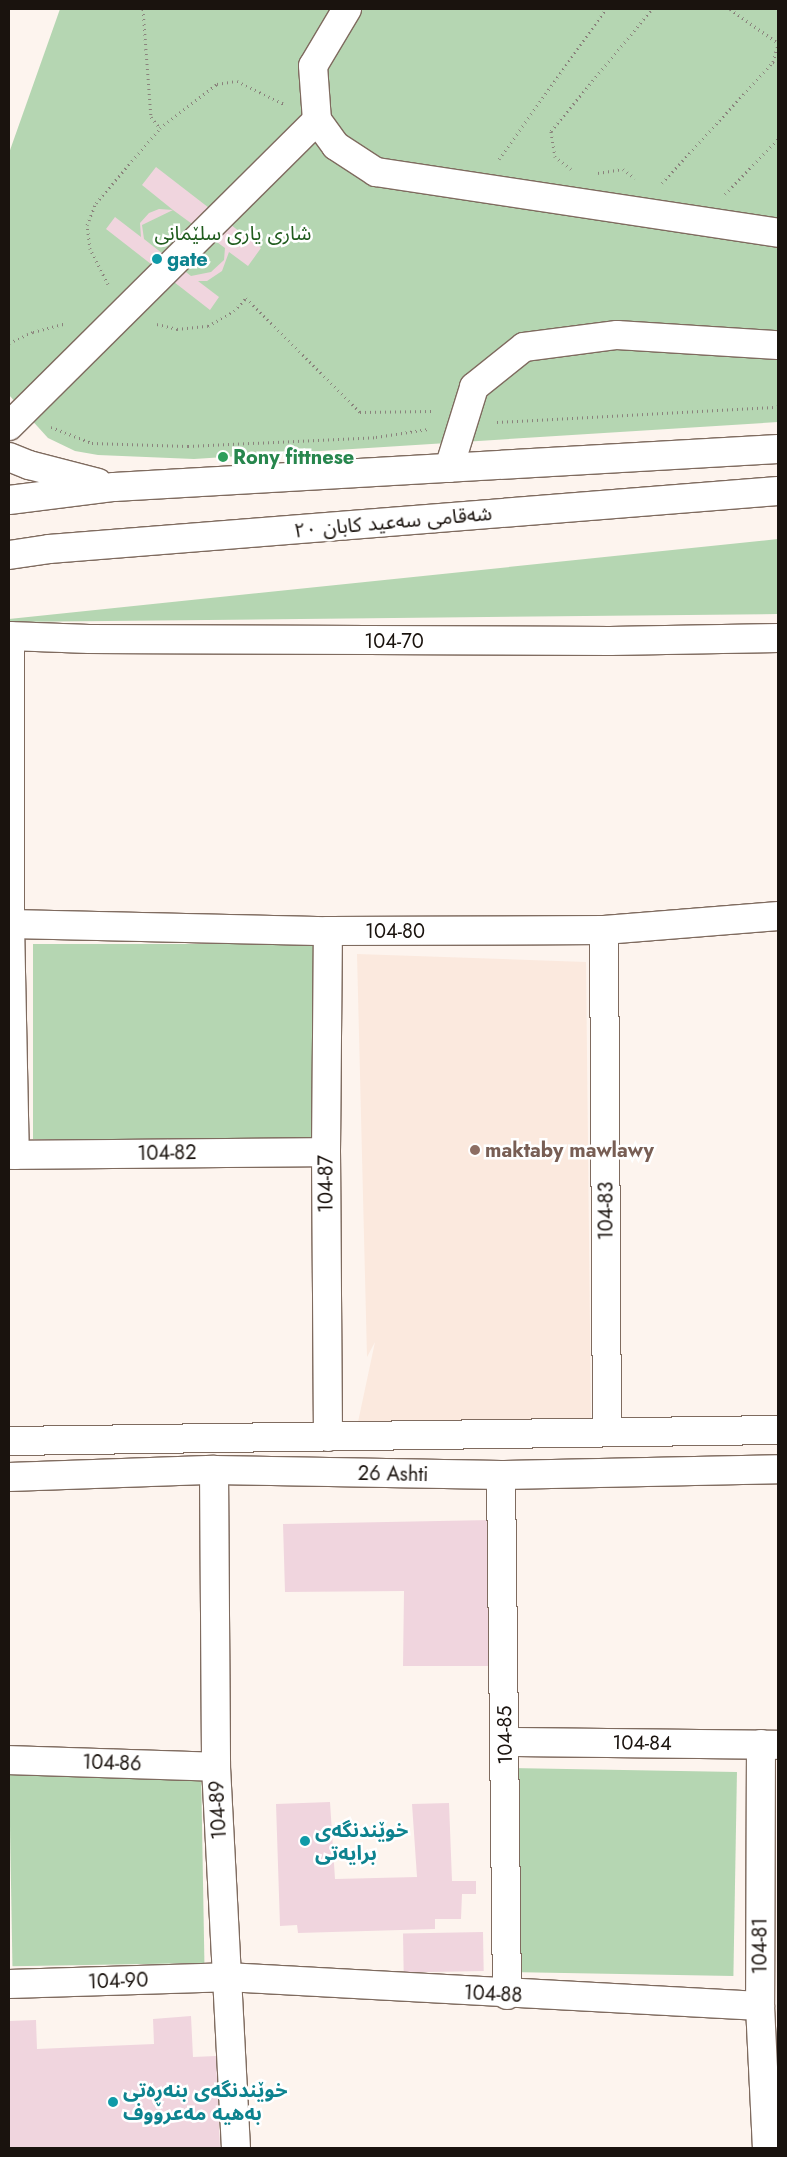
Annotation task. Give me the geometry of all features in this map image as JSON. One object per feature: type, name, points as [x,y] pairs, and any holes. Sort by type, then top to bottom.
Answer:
[{"type":"street","points":[[347,9],[313,66],[317,120],[336,146],[376,172],[479,188],[645,202],[698,221],[778,233]]},
{"type":"street","points":[[18,417],[317,120]]},
{"type":"street","points":[[449,468],[474,387],[524,348],[617,335],[778,345]]},
{"type":"street","points":[[9,500],[114,487],[778,449]]},
{"type":"street","points":[[9,457],[36,468],[114,487]]},
{"type":"street","name":"شەقامی سەعید کابان ٢٠","points":[[9,555],[49,549],[778,492]]},
{"type":"street","points":[[9,566],[49,549]]},
{"type":"street","points":[[10,636],[12,1155]]},
{"type":"street","name":"104-70","points":[[10,636],[98,639],[610,642],[778,638]]},
{"type":"street","name":"104-80","points":[[10,924],[328,931],[604,930],[778,916]]},
{"type":"street","name":"104-83","points":[[604,930],[606,1432]]},
{"type":"street","name":"104-87","points":[[328,931],[326,1152],[328,1436]]},
{"type":"street","name":"104-82","points":[[12,1155],[326,1152]]},
{"type":"street","name":"26 Ashti","points":[[9,1442],[778,1430]]},
{"type":"street","name":"26 Ashti","points":[[9,1477],[214,1470],[501,1476],[778,1469]]},
{"type":"street","name":"104-89","points":[[214,1470],[216,1766],[236,2148]]},
{"type":"street","name":"104-85","points":[[501,1476],[506,1742],[507,1995]]},
{"type":"street","name":"104-84","points":[[506,1742],[769,1745]]},
{"type":"street","name":"104-81","points":[[767,2148],[760,2006],[769,1745]]},
{"type":"street","name":"104-86","points":[[9,1760],[216,1766]]},
{"type":"street","name":"104-88","points":[[226,1977],[507,1995],[760,2006]]},
{"type":"street","name":"104-90","points":[[9,1984],[226,1977]]},
{"type":"path","points":[[143,9],[151,118],[160,128]]},
{"type":"path","points":[[479,188],[606,9]]},
{"type":"path","points":[[576,173],[554,157],[551,131],[652,9]]},
{"type":"path","points":[[590,176],[623,169],[645,202],[773,62],[778,44],[730,9]]},
{"type":"path","points":[[773,62],[778,64]]},
{"type":"path","points":[[317,120],[237,81],[217,84],[160,128],[96,203],[87,225],[90,249],[97,268],[129,307],[144,320],[177,330],[208,326],[234,311],[246,298],[360,412],[464,418],[778,407]]},
{"type":"path","points":[[698,221],[778,139]]},
{"type":"path","points":[[18,417],[51,427],[92,443],[188,446],[376,436],[464,418]]},
{"type":"shaded area","name":"maktaby mawlawy","points":[[357,954],[586,962],[591,1418],[358,1422],[375,1342],[367,1357]]},
{"type":"green space","name":"شاری یاری سلێمانی","points":[[60,9],[778,9],[778,422],[194,459],[98,455],[75,451],[48,438],[9,395],[9,153]]},
{"type":"green space","points":[[778,539],[778,614],[9,622],[9,619]]},
{"type":"green space","points":[[33,944],[313,944],[313,1139],[33,1139]]},
{"type":"green space","points":[[201,1767],[204,1963],[12,1966],[9,1770]]},
{"type":"green space","points":[[510,1768],[737,1772],[733,1976],[506,1972]]},
{"type":"building","points":[[156,167],[261,248],[248,266],[229,252],[222,271],[207,281],[198,281],[219,297],[210,310],[106,229],[115,217],[141,237],[140,223],[149,213],[159,209],[173,210],[142,185]],"holes":[[[173,210],[225,248],[224,260],[211,272],[191,276],[144,239],[142,225]]]},
{"type":"building","points":[[491,1520],[488,1666],[403,1666],[404,1591],[285,1592],[283,1524]]},
{"type":"building","name":"خوێندنگەی برایەتی","points":[[330,1802],[335,1879],[417,1877],[412,1804],[449,1803],[452,1881],[476,1881],[476,1894],[462,1894],[461,1919],[435,1919],[435,1929],[298,1933],[297,1925],[280,1926],[276,1804]]},
{"type":"building","points":[[483,1932],[484,1971],[404,1972],[403,1933]]},
{"type":"building","name":"خوێندنگەی بنەڕەتی بەهیە مەعرووف","points":[[191,2016],[193,2057],[216,2056],[220,2148],[9,2148],[9,2021],[36,2020],[37,2049],[154,2044],[153,2019]]},
{"type":"place","name":"gate","points":[[157,259]]},
{"type":"place","name":"Rony fittnese","points":[[223,457]]},
{"type":"place","name":"maktaby mawlawy","points":[[475,1150]]},
{"type":"place","name":"خوێندنگەی برایەتی","points":[[305,1841]]},
{"type":"place","name":"خوێندنگەی بنەڕەتی بەهیە مەعرووف","points":[[113,2102]]}]
